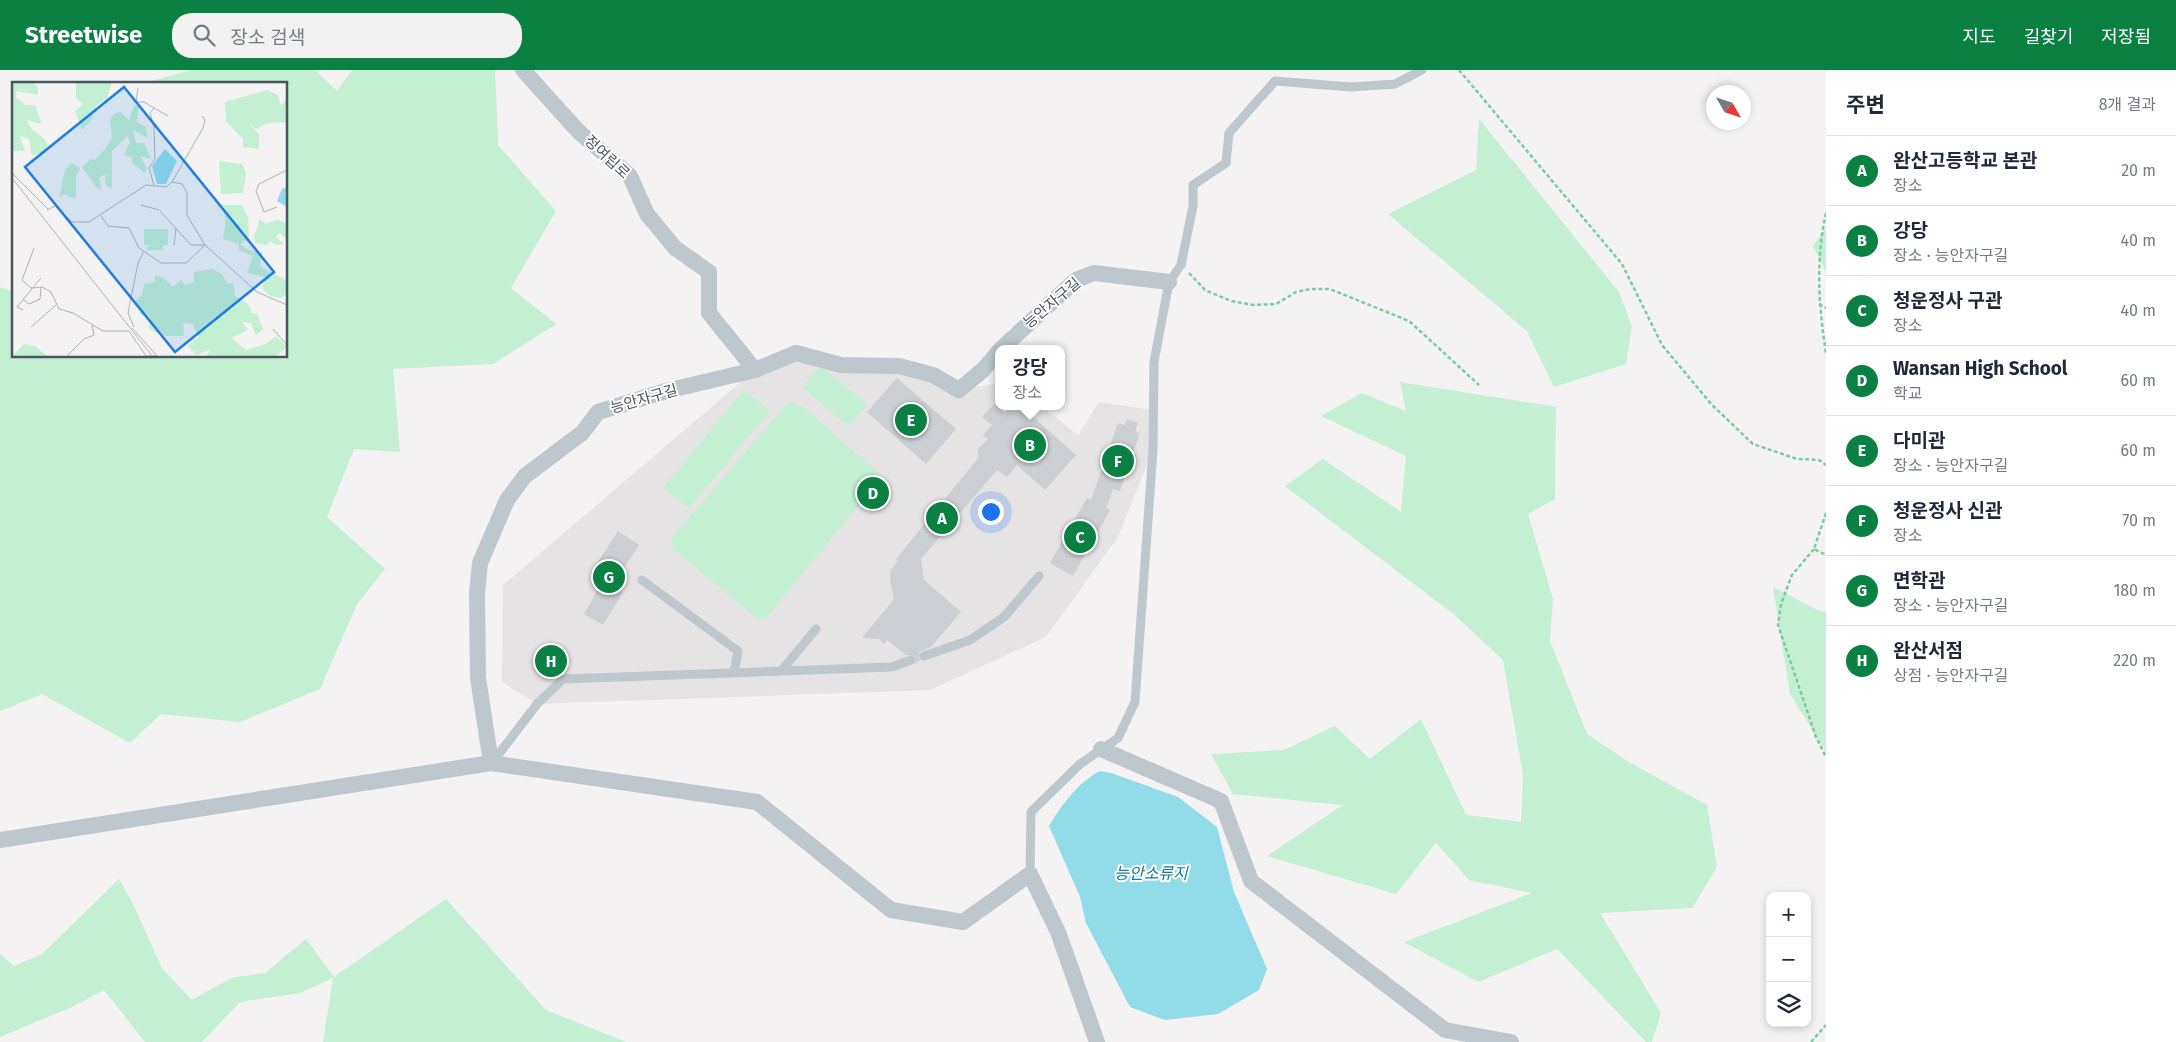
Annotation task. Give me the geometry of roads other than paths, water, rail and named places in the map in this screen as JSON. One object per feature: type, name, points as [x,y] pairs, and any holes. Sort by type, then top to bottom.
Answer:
[{"type":"street","name":"정여립로","points":[[523,70],[578,131],[630,176],[647,214],[675,248],[708,272],[710,313],[754,370]]},
{"type":"street","name":"능안자구길","points":[[1005,345],[1076,280],[1094,272],[1169,282]]},
{"type":"street","name":"능안자구길","points":[[491,763],[478,678],[477,593],[480,563],[507,500],[525,476],[582,433],[598,412],[666,392],[754,370],[796,353],[841,364],[899,366],[934,375],[959,390],[984,369],[995,356]]},
{"type":"street","points":[[1101,749],[1221,801],[1250,881],[1445,1030],[1511,1042]]},
{"type":"street","points":[[0,840],[491,763],[756,802],[891,910],[963,922],[1030,874],[1058,932],[1097,1042]]},
{"type":"lane","points":[[1030,874],[1031,812],[1080,764],[1118,738],[1134,702],[1153,450],[1154,362],[1169,282],[1180,265],[1192,206],[1193,185],[1226,163],[1229,133],[1275,81],[1351,87],[1395,84],[1422,70]]},
{"type":"lane","points":[[924,656],[970,640],[1004,617],[1039,576]]},
{"type":"lane","points":[[642,580],[738,651],[734,672]]},
{"type":"lane","points":[[782,670],[816,629]]},
{"type":"lane","points":[[491,763],[537,704],[563,679],[892,667],[911,660]]},
{"type":"water","name":"능안소류지","points":[[1100,771],[1111,773],[1178,797],[1217,827],[1234,892],[1267,969],[1259,990],[1218,1014],[1165,1020],[1130,1007],[1086,923],[1080,897],[1049,826],[1077,788]]},
{"type":"place","name":"다미관","points":[[911,420]]},
{"type":"place","name":"강당","points":[[1030,445]]},
{"type":"place","name":"청운정사 신관","points":[[1118,461]]},
{"type":"place","name":"Wansan High School","points":[[873,493]]},
{"type":"place","name":"완산고등학교 본관","points":[[942,518]]},
{"type":"place","name":"청운정사 구관","points":[[1080,537]]},
{"type":"place","name":"면학관","points":[[609,577]]},
{"type":"place","name":"완산서점","points":[[551,661]]}]
